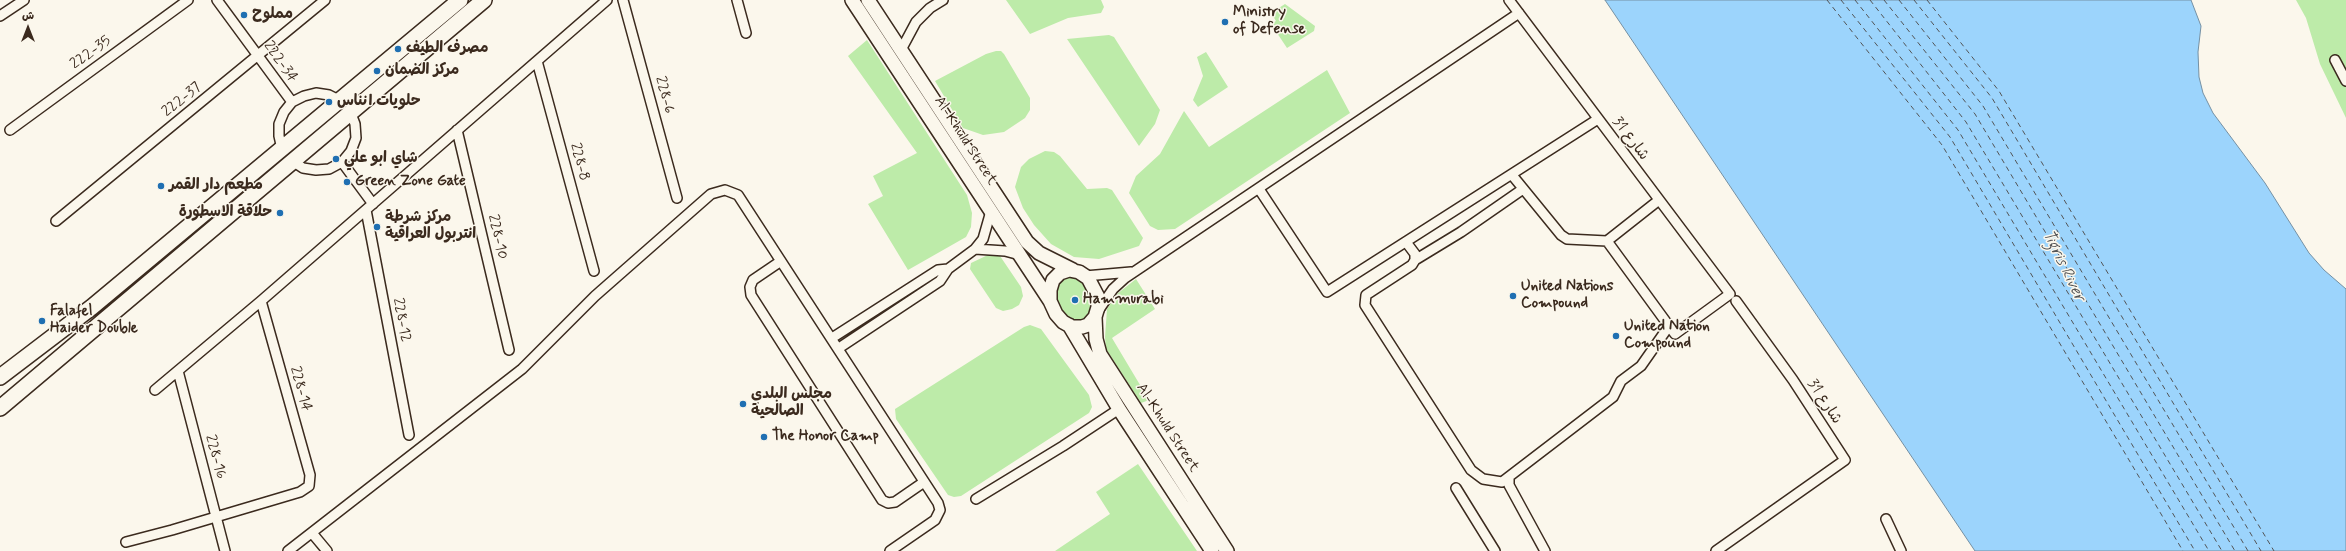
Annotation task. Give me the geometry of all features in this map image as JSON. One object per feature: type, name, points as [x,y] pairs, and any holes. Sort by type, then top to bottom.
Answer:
[{"type":"main road","points":[[345,106],[460,0]]},
{"type":"main road","points":[[0,376],[92,307],[287,154],[345,106],[484,0]]},
{"type":"main road","name":"Al-Khuld Street","points":[[852,0],[1027,242],[1039,253],[1073,270]]},
{"type":"main road","name":"Al-Khuld Street","points":[[868,0],[901,50],[961,151],[991,211],[1050,301]]},
{"type":"main road","points":[[0,408],[287,154]]},
{"type":"main road","points":[[1073,270],[1085,276],[1096,290],[1096,314],[1085,326],[1075,328],[1069,326],[1056,314],[1050,301],[1050,286],[1055,277],[1063,271],[1073,270]]},
{"type":"main road","name":"Al-Khuld Street","points":[[1096,314],[1096,339],[1100,354],[1227,551]]},
{"type":"main road","name":"Al-Khuld Street","points":[[1069,326],[1119,409],[1212,551]]},
{"type":"street","points":[[0,16],[24,0]]},
{"type":"street","name":"222-35","points":[[10,130],[188,0]]},
{"type":"street","name":"222-34","points":[[217,0],[292,102]]},
{"type":"street","name":"222-37","points":[[56,221],[325,0]]},
{"type":"street","points":[[155,390],[261,301],[607,0]]},
{"type":"street","name":"228-6","points":[[623,0],[677,198]]},
{"type":"street","points":[[737,0],[746,33]]},
{"type":"street","points":[[901,50],[916,22],[930,8],[943,0]]},
{"type":"street","name":"شارع 31","points":[[1509,0],[1730,294],[1675,334],[1669,326]]},
{"type":"street","points":[[1096,314],[1119,282],[1519,13]]},
{"type":"street","points":[[2335,60],[2346,81]]},
{"type":"street","name":"228-8","points":[[537,61],[594,271]]},
{"type":"street","points":[[316,93],[329,95],[345,106],[355,124],[356,138],[351,152],[342,162],[330,169],[316,170],[303,168],[287,154],[279,136],[279,124],[284,112],[292,102],[304,96],[316,93]]},
{"type":"street","points":[[1259,189],[1327,292],[1598,119]]},
{"type":"street","name":"228-10","points":[[457,130],[509,350]]},
{"type":"street","points":[[342,162],[369,207]]},
{"type":"street","points":[[1512,175],[1561,235],[1567,239],[1606,241],[1659,200]]},
{"type":"street","points":[[1523,189],[1461,232],[1415,260],[1412,265],[1366,295],[1365,305],[1472,470],[1483,479],[1502,482],[1613,397],[1621,381],[1641,366],[1669,326],[1606,241]]},
{"type":"street","points":[[288,551],[522,369],[595,296],[715,192],[730,191],[738,195],[839,348],[938,503],[939,514],[935,520],[890,551]]},
{"type":"street","name":"228-12","points":[[369,207],[409,435]]},
{"type":"street","points":[[839,348],[940,281],[948,269],[975,249],[983,239],[991,211]]},
{"type":"street","points":[[1406,242],[1415,254],[1415,260]]},
{"type":"street","points":[[975,249],[1005,251],[1020,255]]},
{"type":"street","points":[[781,261],[753,280],[750,287],[751,295],[882,500],[888,503],[895,502],[924,482]]},
{"type":"street","points":[[832,338],[938,270],[948,269]]},
{"type":"street","points":[[1085,276],[1119,274],[1140,269]]},
{"type":"street","name":"228-14","points":[[215,516],[300,492],[310,486],[310,475],[261,301]]},
{"type":"street","name":"شارع 31","points":[[1716,551],[1845,460],[1793,380],[1736,301]]},
{"type":"street","name":"228-16","points":[[178,371],[225,551]]},
{"type":"street","points":[[976,499],[1119,409]]},
{"type":"street","points":[[1509,477],[1510,485],[1515,496],[1545,551]]},
{"type":"street","points":[[1456,488],[1495,551]]},
{"type":"street","points":[[126,542],[215,516]]},
{"type":"street","points":[[1886,519],[1901,551]]},
{"type":"street","points":[[312,533],[327,551]]},
{"type":"green space","points":[[1006,0],[1101,0],[1104,7],[1101,13],[1068,18],[1030,34]]},
{"type":"green space","points":[[2296,0],[2346,0],[2346,118],[2320,64],[2306,18]]},
{"type":"green space","points":[[1285,4],[1315,26],[1314,31],[1287,48],[1271,24],[1276,21],[1271,13]]},
{"type":"green space","points":[[1109,35],[1114,37],[1160,110],[1155,124],[1139,146],[1067,39]]},
{"type":"green space","points":[[867,40],[967,195],[972,213],[971,227],[966,237],[908,270],[868,204],[883,196],[873,176],[917,153],[848,56]]},
{"type":"green space","points":[[1001,51],[1004,54],[1030,98],[1030,110],[1025,118],[1004,132],[983,135],[963,128],[935,81],[986,54]]},
{"type":"green space","points":[[1206,52],[1228,87],[1198,107],[1193,100],[1203,76],[1197,57]]},
{"type":"green space","points":[[1327,70],[1350,113],[1175,229],[1158,230],[1150,226],[1129,193],[1136,176],[1160,154],[1184,111],[1209,147]]},
{"type":"green space","points":[[1045,151],[1054,152],[1060,156],[1087,189],[1107,188],[1112,190],[1143,238],[1139,246],[1099,259],[1074,257],[1051,244],[1034,225],[1023,208],[1015,187],[1021,167],[1029,159]]},
{"type":"green space","points":[[990,254],[1000,256],[1021,287],[1023,296],[1019,305],[1012,309],[1003,311],[996,308],[970,269],[971,263]]},
{"type":"green space","points":[[1068,276],[1079,277],[1093,295],[1092,315],[1078,323],[1063,317],[1054,298],[1058,282]]},
{"type":"green space","points":[[1136,279],[1155,309],[1112,338],[1149,400],[1141,403],[1106,349],[1105,337],[1107,309],[1117,294]]},
{"type":"green space","points":[[1030,325],[1041,329],[1089,395],[1092,407],[1089,413],[961,496],[954,497],[948,495],[896,419],[895,409],[1024,327]]},
{"type":"green space","points":[[1138,464],[1197,551],[1055,551],[1110,514],[1096,492]]},
{"type":"water","name":"Tigris River","points":[[1605,0],[2191,0],[2201,26],[2198,52],[2199,77],[2203,93],[2213,113],[2265,183],[2309,253],[2324,270],[2346,289],[2346,551],[1975,551]]},
{"type":"ferry route","points":[[1827,0],[1942,145],[2183,551]]},
{"type":"ferry route","points":[[1841,0],[1950,137],[2195,551]]},
{"type":"ferry route","points":[[1855,0],[1958,130],[2209,551]]},
{"type":"ferry route","points":[[1870,0],[1966,122],[2222,551]]},
{"type":"ferry route","points":[[1884,0],[1975,114],[2235,551]]},
{"type":"ferry route","points":[[1899,0],[1983,106],[2248,551]]},
{"type":"ferry route","points":[[1914,0],[1992,98],[2261,551]]},
{"type":"ferry route","points":[[1927,0],[1999,91],[2274,551]]},
{"type":"place","name":"مملوح","points":[[244,15]]},
{"type":"place","name":"Ministry of Defense","points":[[1225,22]]},
{"type":"place","name":"مصرف الطيف","points":[[398,49]]},
{"type":"place","name":"مركز الضمان","points":[[377,71]]},
{"type":"place","name":"حلويات انناس","points":[[329,102]]},
{"type":"place","name":"شاي ابو علي","points":[[336,159]]},
{"type":"place","name":"Green Zone Gate","points":[[347,182]]},
{"type":"place","name":"مطعم دار القمر","points":[[161,186]]},
{"type":"place","name":"حلاقة الاسطورة","points":[[280,213]]},
{"type":"place","name":"مركز شرطة انتربول العراقية","points":[[377,227]]},
{"type":"place","name":"United Nations Compound","points":[[1513,296]]},
{"type":"place","name":"Hammurabi","points":[[1075,300]]},
{"type":"place","name":"Falafel Haider Double","points":[[42,321]]},
{"type":"place","name":"United Nation Compound","points":[[1616,336]]},
{"type":"place","name":"مجلس البلدي الصالحية","points":[[743,404]]},
{"type":"place","name":"The Honor Camp","points":[[764,437]]}]
